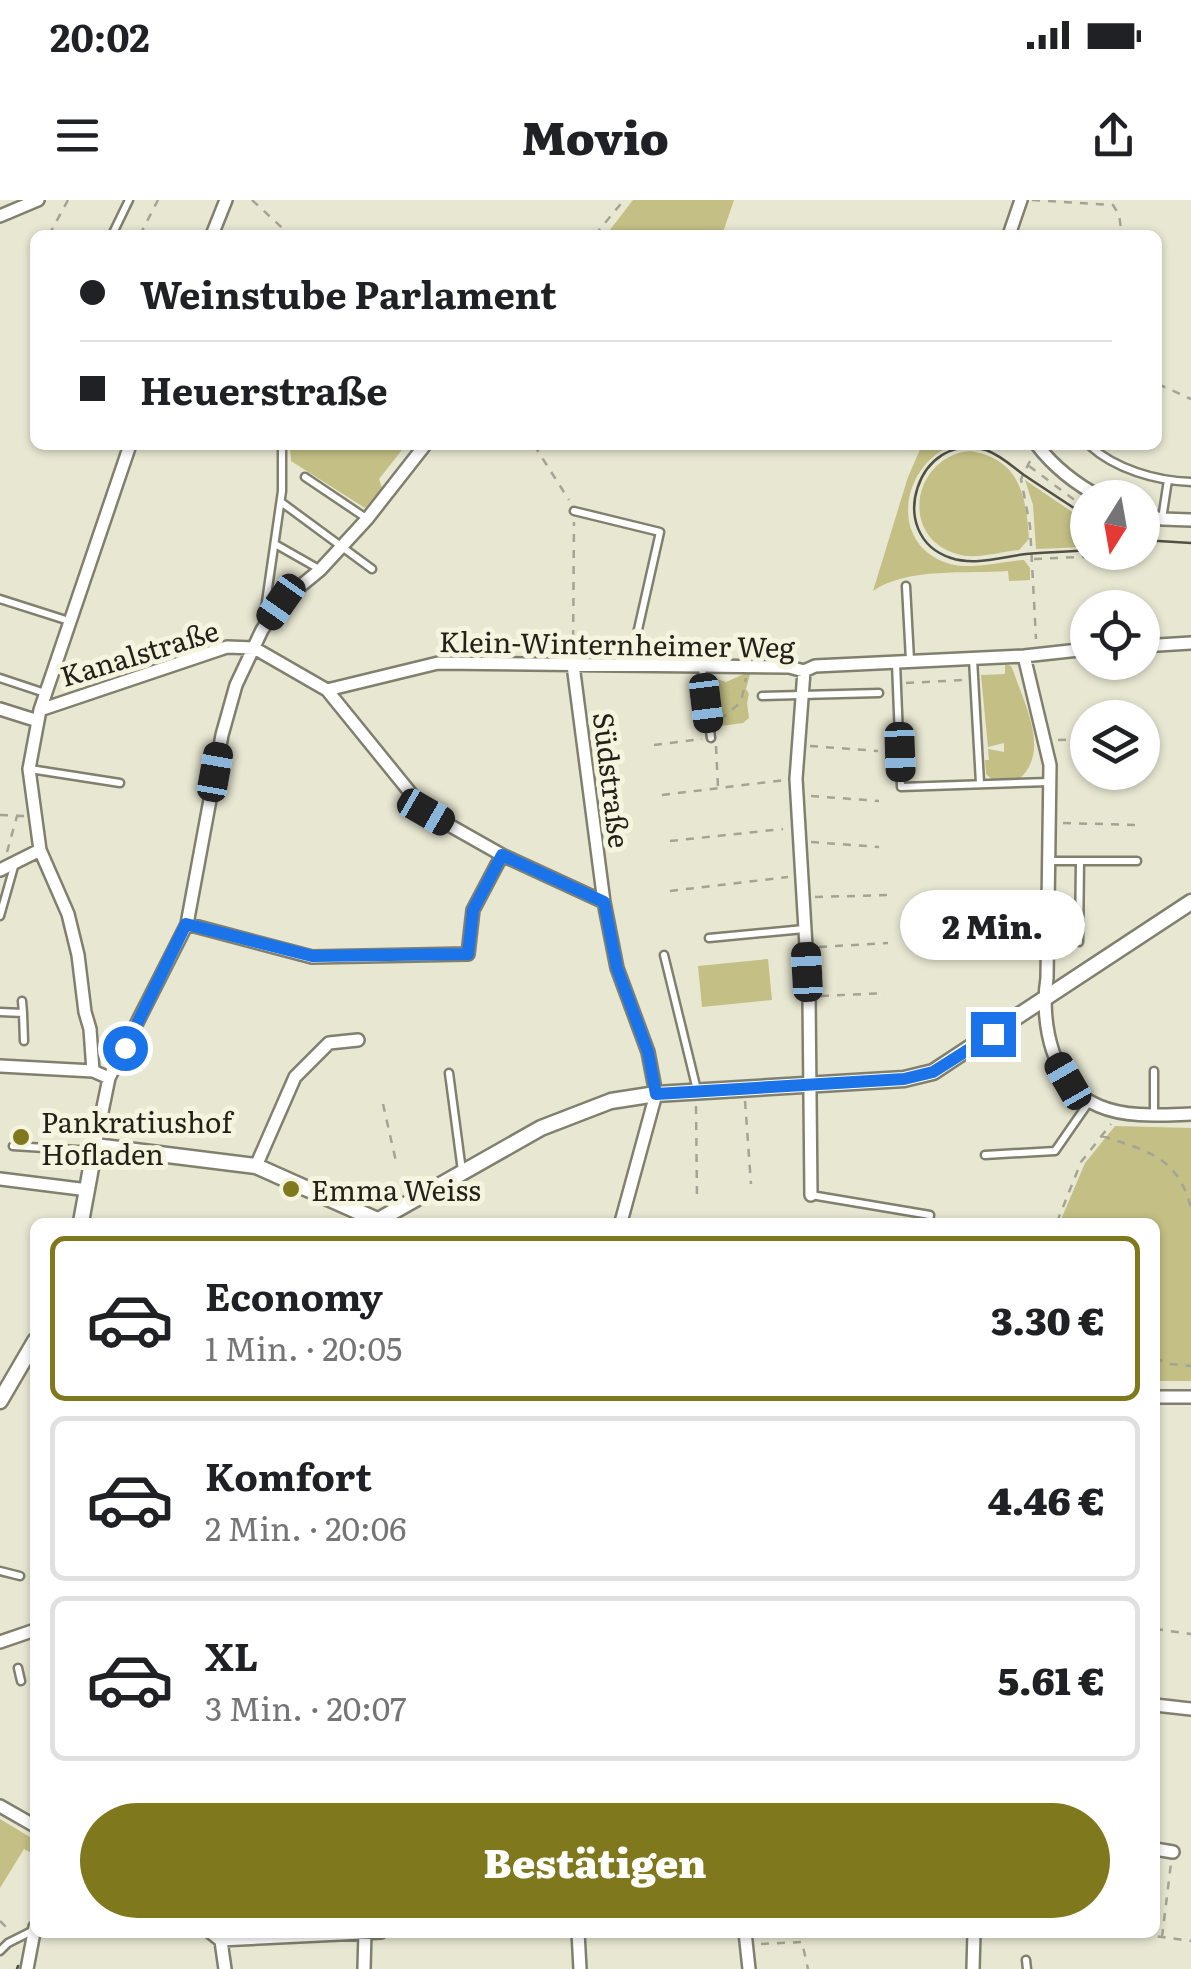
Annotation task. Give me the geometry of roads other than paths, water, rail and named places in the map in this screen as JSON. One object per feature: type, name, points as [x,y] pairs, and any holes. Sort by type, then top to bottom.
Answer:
[{"type":"street","points":[[0,216],[38,200]]},
{"type":"street","points":[[214,230],[226,200]]},
{"type":"street","points":[[1011,230],[1021,200]]},
{"type":"street","points":[[93,1071],[78,955],[68,914],[40,850],[29,769],[39,715],[128,450]]},
{"type":"street","points":[[82,1218],[109,1078],[186,924],[222,734],[236,685],[262,630],[281,602],[320,570],[421,450]]},
{"type":"street","points":[[1036,450],[1072,480]]},
{"type":"street","points":[[1162,519],[1191,520]]},
{"type":"street","points":[[1160,645],[1191,643]]},
{"type":"street","name":"Kanalstraße","points":[[39,715],[227,647],[254,648]]},
{"type":"street","points":[[254,648],[327,690],[426,812],[502,855],[604,902]]},
{"type":"street","name":"Klein-Winternheimer Weg","points":[[327,690],[438,663],[789,666],[804,671],[816,666],[1070,651]]},
{"type":"street","points":[[1028,655],[1046,741],[1050,782],[1044,1001],[1056,1060],[1068,1081],[1089,1101],[1116,1111],[1191,1114]]},
{"type":"street","name":"Südstraße","points":[[573,665],[604,902],[617,968],[648,1052],[656,1094]]},
{"type":"street","points":[[804,671],[796,779],[808,997],[811,1195]]},
{"type":"street","points":[[0,708],[39,715]]},
{"type":"street","points":[[6,866],[40,850]]},
{"type":"street","points":[[186,924],[312,956],[468,954],[473,910],[502,855]]},
{"type":"street","points":[[381,1218],[541,1128],[612,1102],[656,1094],[696,1095],[809,1082],[904,1079],[933,1072],[1191,902]]},
{"type":"street","points":[[256,1166],[295,1077],[328,1044],[358,1040]]},
{"type":"street","points":[[0,1066],[93,1071],[109,1078]]},
{"type":"street","points":[[622,1218],[656,1094]]},
{"type":"street","points":[[94,1149],[256,1166],[369,1218]]},
{"type":"street","points":[[0,1179],[88,1190]]},
{"type":"street","points":[[0,1402],[30,1350]]},
{"type":"street","points":[[1160,1397],[1191,1397]]},
{"type":"street","points":[[1160,1705],[1191,1709]]},
{"type":"street","points":[[0,1806],[30,1823]]},
{"type":"street","points":[[1160,1851],[1173,1852]]},
{"type":"street","points":[[27,1969],[32,1938]]},
{"type":"street","points":[[218,1938],[225,1969]]},
{"type":"street","points":[[364,1969],[365,1938]]},
{"type":"street","points":[[578,1938],[580,1969]]},
{"type":"street","points":[[745,1938],[749,1969]]},
{"type":"street","points":[[973,1969],[974,1938]]},
{"type":"lane","points":[[114,230],[129,200]]},
{"type":"lane","points":[[262,630],[281,502],[282,450]]},
{"type":"lane","points":[[1096,450],[1123,466],[1168,480],[1191,482]]},
{"type":"lane","points":[[306,477],[367,518]]},
{"type":"lane","points":[[1162,519],[1168,480]]},
{"type":"lane","points":[[281,502],[372,569]]},
{"type":"lane","points":[[574,511],[660,532],[630,666]]},
{"type":"lane","points":[[275,544],[320,570]]},
{"type":"lane","points":[[906,586],[903,662],[897,683],[901,787],[1050,782]]},
{"type":"lane","points":[[0,598],[70,622]]},
{"type":"lane","points":[[974,658],[980,784]]},
{"type":"lane","points":[[702,668],[711,738]]},
{"type":"lane","points":[[0,678],[46,693]]},
{"type":"lane","points":[[762,696],[879,694]]},
{"type":"lane","points":[[29,769],[120,783]]},
{"type":"lane","points":[[1049,860],[1138,861]]},
{"type":"lane","points":[[1079,942],[1080,861]]},
{"type":"lane","points":[[0,916],[6,866]]},
{"type":"lane","points":[[709,938],[804,929]]},
{"type":"lane","points":[[664,955],[696,1095]]},
{"type":"lane","points":[[22,1001],[24,1042]]},
{"type":"lane","points":[[0,1012],[22,1013]]},
{"type":"lane","points":[[1154,1071],[1154,1115]]},
{"type":"lane","points":[[449,1072],[463,1172]]},
{"type":"lane","points":[[985,1155],[1055,1151],[1089,1101]]},
{"type":"lane","points":[[13,1146],[94,1149]]},
{"type":"lane","points":[[811,1195],[930,1218]]},
{"type":"lane","points":[[0,1571],[20,1576]]},
{"type":"lane","points":[[18,1668],[21,1681]]},
{"type":"lane","points":[[0,1951],[30,1931]]},
{"type":"tram line","points":[[956,450],[942,455],[927,469],[918,488],[914,509],[918,529],[930,546],[951,558],[979,561],[1070,551]]},
{"type":"tram line","points":[[986,450],[1070,505]]},
{"type":"tram line","points":[[1160,541],[1191,543]]},
{"type":"place","name":"Pankratiushof Hofladen","points":[[21,1137]]},
{"type":"place","name":"Emma Weiss","points":[[291,1189]]}]
